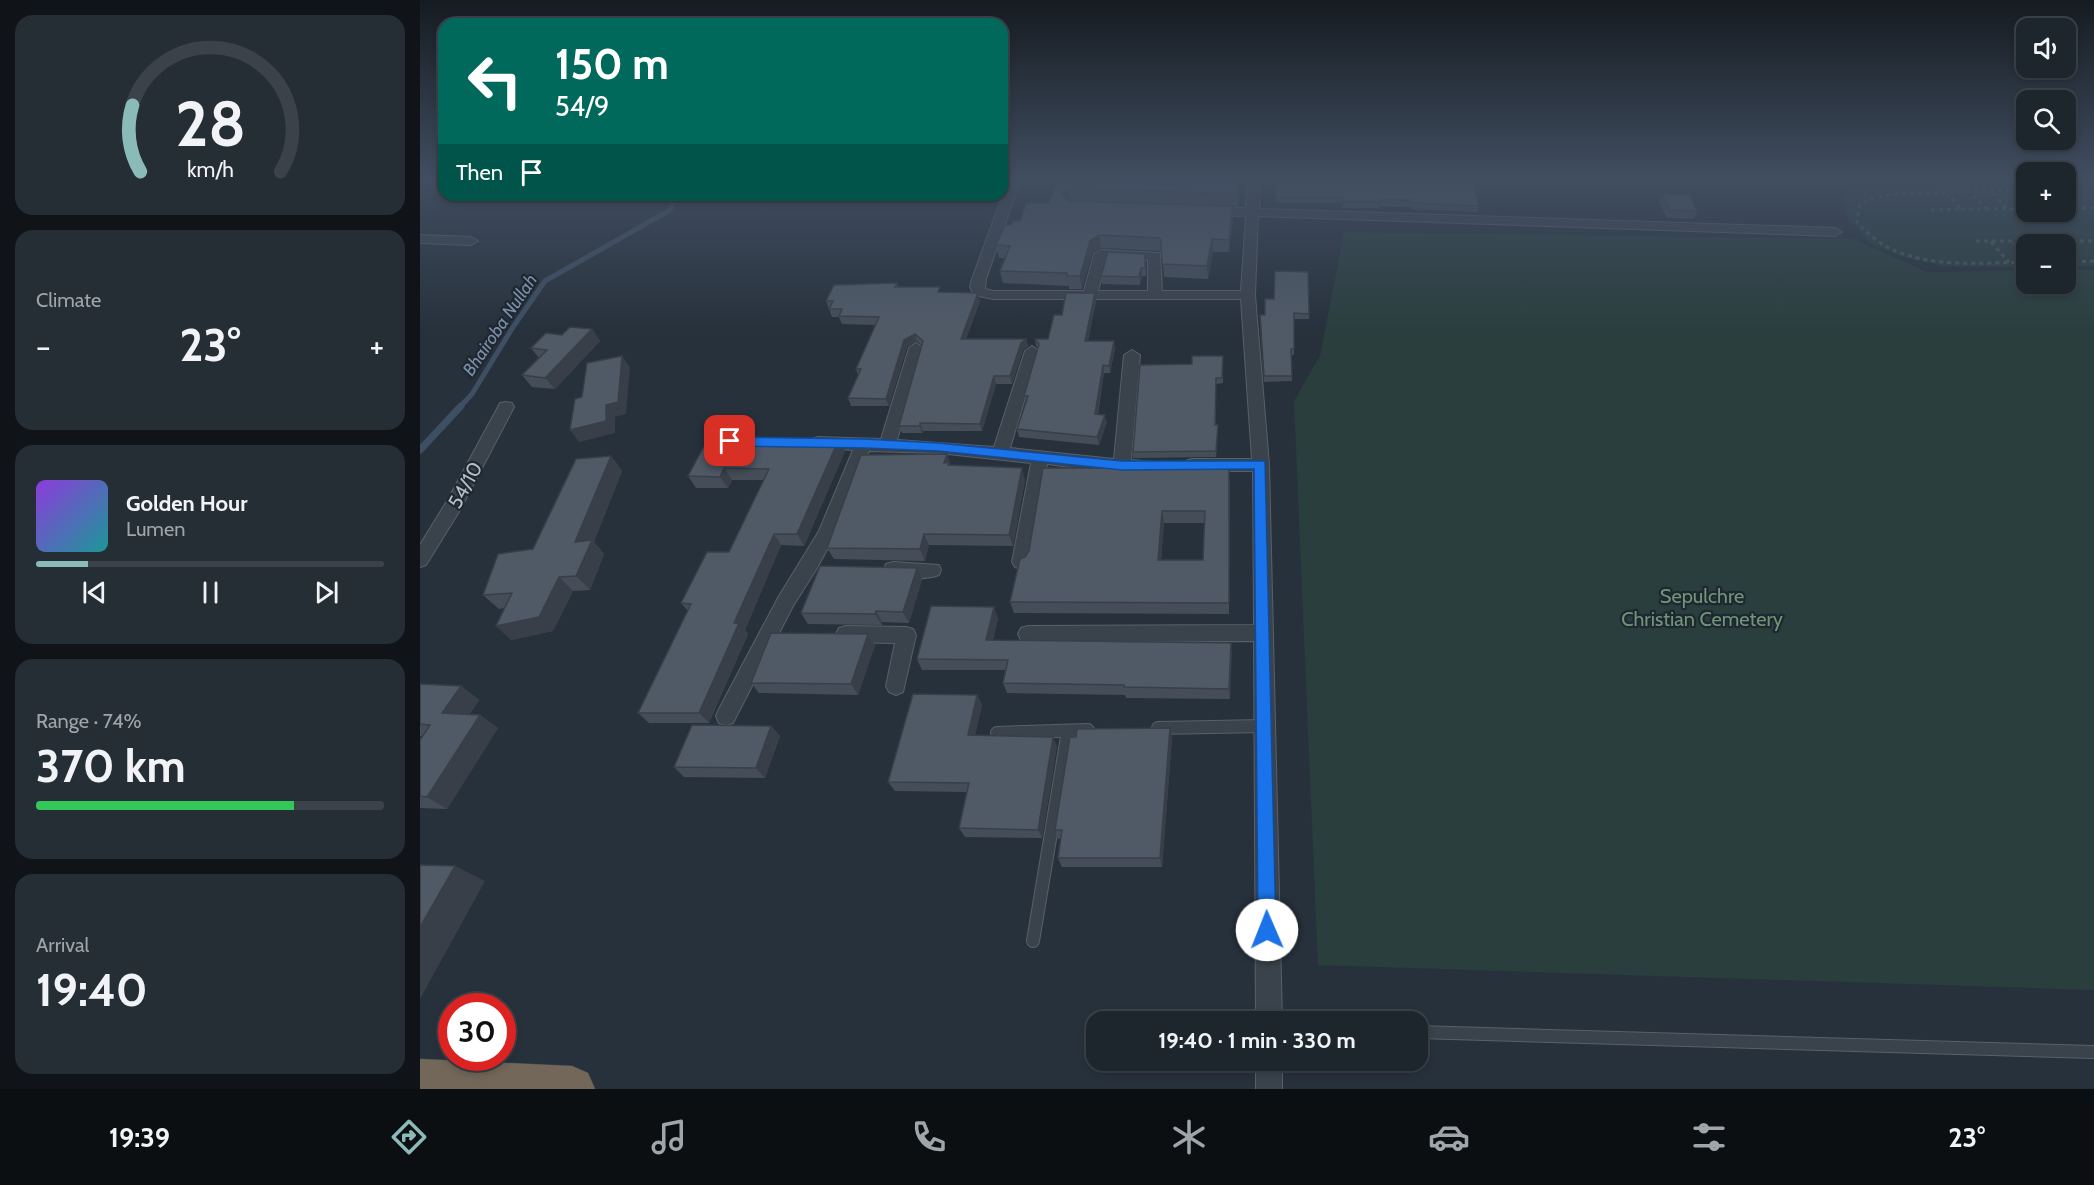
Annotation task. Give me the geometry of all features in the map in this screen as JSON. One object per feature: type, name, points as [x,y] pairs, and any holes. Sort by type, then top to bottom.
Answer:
[{"type":"highway","points":[[420,1082],[572,1089]]},
{"type":"street","points":[[997,229],[977,286],[979,292],[993,295],[1248,295]]},
{"type":"street","points":[[1250,229],[1248,295],[1261,465],[1269,1011]]},
{"type":"street","points":[[1737,229],[1835,232]]},
{"type":"street","points":[[420,239],[471,241]]},
{"type":"street","points":[[1090,295],[1101,254],[1155,256],[1155,295]]},
{"type":"street","points":[[888,444],[916,348]]},
{"type":"street","points":[[1000,453],[1032,351]]},
{"type":"street","points":[[1122,466],[1132,355]]},
{"type":"street","name":"54/10","points":[[420,560],[454,506],[506,407]]},
{"type":"street","points":[[798,442],[888,444],[1122,466],[1261,465]]},
{"type":"street","points":[[726,716],[786,601],[828,531],[864,443]]},
{"type":"street","points":[[1021,562],[1040,457]]},
{"type":"street","points":[[807,568],[830,569]]},
{"type":"street","points":[[875,569],[932,570]]},
{"type":"street","points":[[1028,634],[1263,633]]},
{"type":"street","points":[[769,634],[792,634]]},
{"type":"street","points":[[826,634],[906,635],[896,686]]},
{"type":"street","points":[[1269,1071],[1269,1089]]},
{"type":"lane","points":[[1149,729],[1264,726]]},
{"type":"lane","points":[[997,733],[1103,730]]},
{"type":"lane","points":[[1033,941],[1068,731]]},
{"type":"lane","points":[[1428,1032],[2094,1052]]},
{"type":"path","points":[[1863,229],[1891,249],[1914,256],[1936,260],[2016,262]]},
{"type":"path","points":[[1976,241],[2014,242]]},
{"type":"path","points":[[2076,242],[2094,241]]},
{"type":"path","points":[[1990,242],[2009,262]]},
{"type":"path","points":[[2076,262],[2094,261]]},
{"type":"green space","points":[[1858,229],[2094,229],[2094,266],[2076,267],[2076,234],[2016,234],[2016,267],[1942,266],[1900,256],[1870,243]]},
{"type":"green space","name":"Sepulchre Christian Cemetery","points":[[1344,232],[1853,239],[1927,272],[2016,271],[2016,294],[2076,294],[2076,270],[2094,270],[2094,990],[1318,965],[1294,401],[1320,356]]},
{"type":"building","points":[[1003,229],[1230,229],[1229,240],[1212,239],[1207,266],[1162,264],[1159,238],[1099,235],[1090,241],[1080,276],[1067,276],[1067,273],[1000,271],[1010,246],[996,245]]},
{"type":"building","points":[[1108,252],[1145,254],[1145,268],[1141,268],[1139,277],[1101,276]]},
{"type":"building","points":[[1275,271],[1308,272],[1309,314],[1294,313],[1294,349],[1291,349],[1292,376],[1264,376],[1260,315],[1265,315],[1265,299],[1274,299]]},
{"type":"building","points":[[897,283],[895,287],[940,287],[938,292],[978,293],[961,339],[1026,339],[1021,343],[1010,376],[994,376],[980,424],[920,423],[920,426],[899,426],[923,341],[915,334],[904,340],[886,399],[848,398],[861,369],[856,369],[879,317],[839,316],[842,309],[829,309],[833,301],[826,301],[834,285]]},
{"type":"building","points":[[1066,293],[1095,293],[1085,341],[1114,341],[1109,366],[1103,365],[1095,414],[1105,415],[1097,437],[1017,429],[1028,396],[1024,396],[1039,344],[1035,339],[1048,339],[1054,315],[1062,315]]},
{"type":"building","points":[[570,327],[592,329],[545,378],[522,375],[547,350],[531,348],[546,333],[562,335]]},
{"type":"building","points":[[622,356],[618,402],[606,405],[606,421],[570,430],[575,399],[582,397],[587,363]]},
{"type":"building","points":[[1192,356],[1223,356],[1222,378],[1216,378],[1215,425],[1218,425],[1216,451],[1133,452],[1140,365],[1192,364]]},
{"type":"building","points":[[709,437],[839,439],[797,534],[774,534],[734,623],[739,623],[699,713],[638,713],[691,604],[681,603],[707,552],[729,552],[769,469],[724,468],[720,477],[688,476]]},
{"type":"building","points":[[947,454],[944,463],[949,462],[948,465],[1022,468],[1009,535],[924,534],[920,549],[827,548],[861,455]]},
{"type":"building","points":[[611,456],[575,542],[592,540],[576,576],[559,577],[539,617],[496,626],[512,593],[483,595],[498,554],[533,549],[576,459]]},
{"type":"building","points":[[1126,462],[1214,462],[1214,469],[1229,469],[1229,603],[1010,602],[1020,559],[1025,557],[1029,551],[1043,468],[1125,468]],"holes":[[[1162,511],[1205,511],[1203,560],[1158,560]]]},
{"type":"building","points":[[820,566],[917,568],[903,612],[801,613]]},
{"type":"building","points":[[931,606],[994,607],[986,640],[1231,643],[1229,689],[1003,683],[1008,660],[917,659]]},
{"type":"building","points":[[771,633],[868,634],[851,684],[751,683]]},
{"type":"building","points":[[420,684],[461,686],[442,713],[480,715],[427,797],[420,796],[420,740],[430,725],[420,724]]},
{"type":"building","points":[[913,694],[977,695],[968,735],[1053,737],[1038,830],[959,828],[969,783],[888,782]]},
{"type":"building","points":[[692,725],[771,726],[756,768],[674,767]]},
{"type":"building","points":[[1170,728],[1160,858],[1058,858],[1062,830],[1055,830],[1070,737],[1076,737],[1077,729]]},
{"type":"building","points":[[420,865],[455,866],[420,927]]},
{"type":"waterway","name":"Bhairoba Nullah","points":[[459,408],[472,394],[513,327],[545,281],[637,229]]},
{"type":"waterway","name":"Bhairoba Nullah","points":[[420,450],[461,406]]},
{"type":"route","points":[[730,441],[864,443],[938,447],[1122,466],[1261,465],[1267,930]]}]
